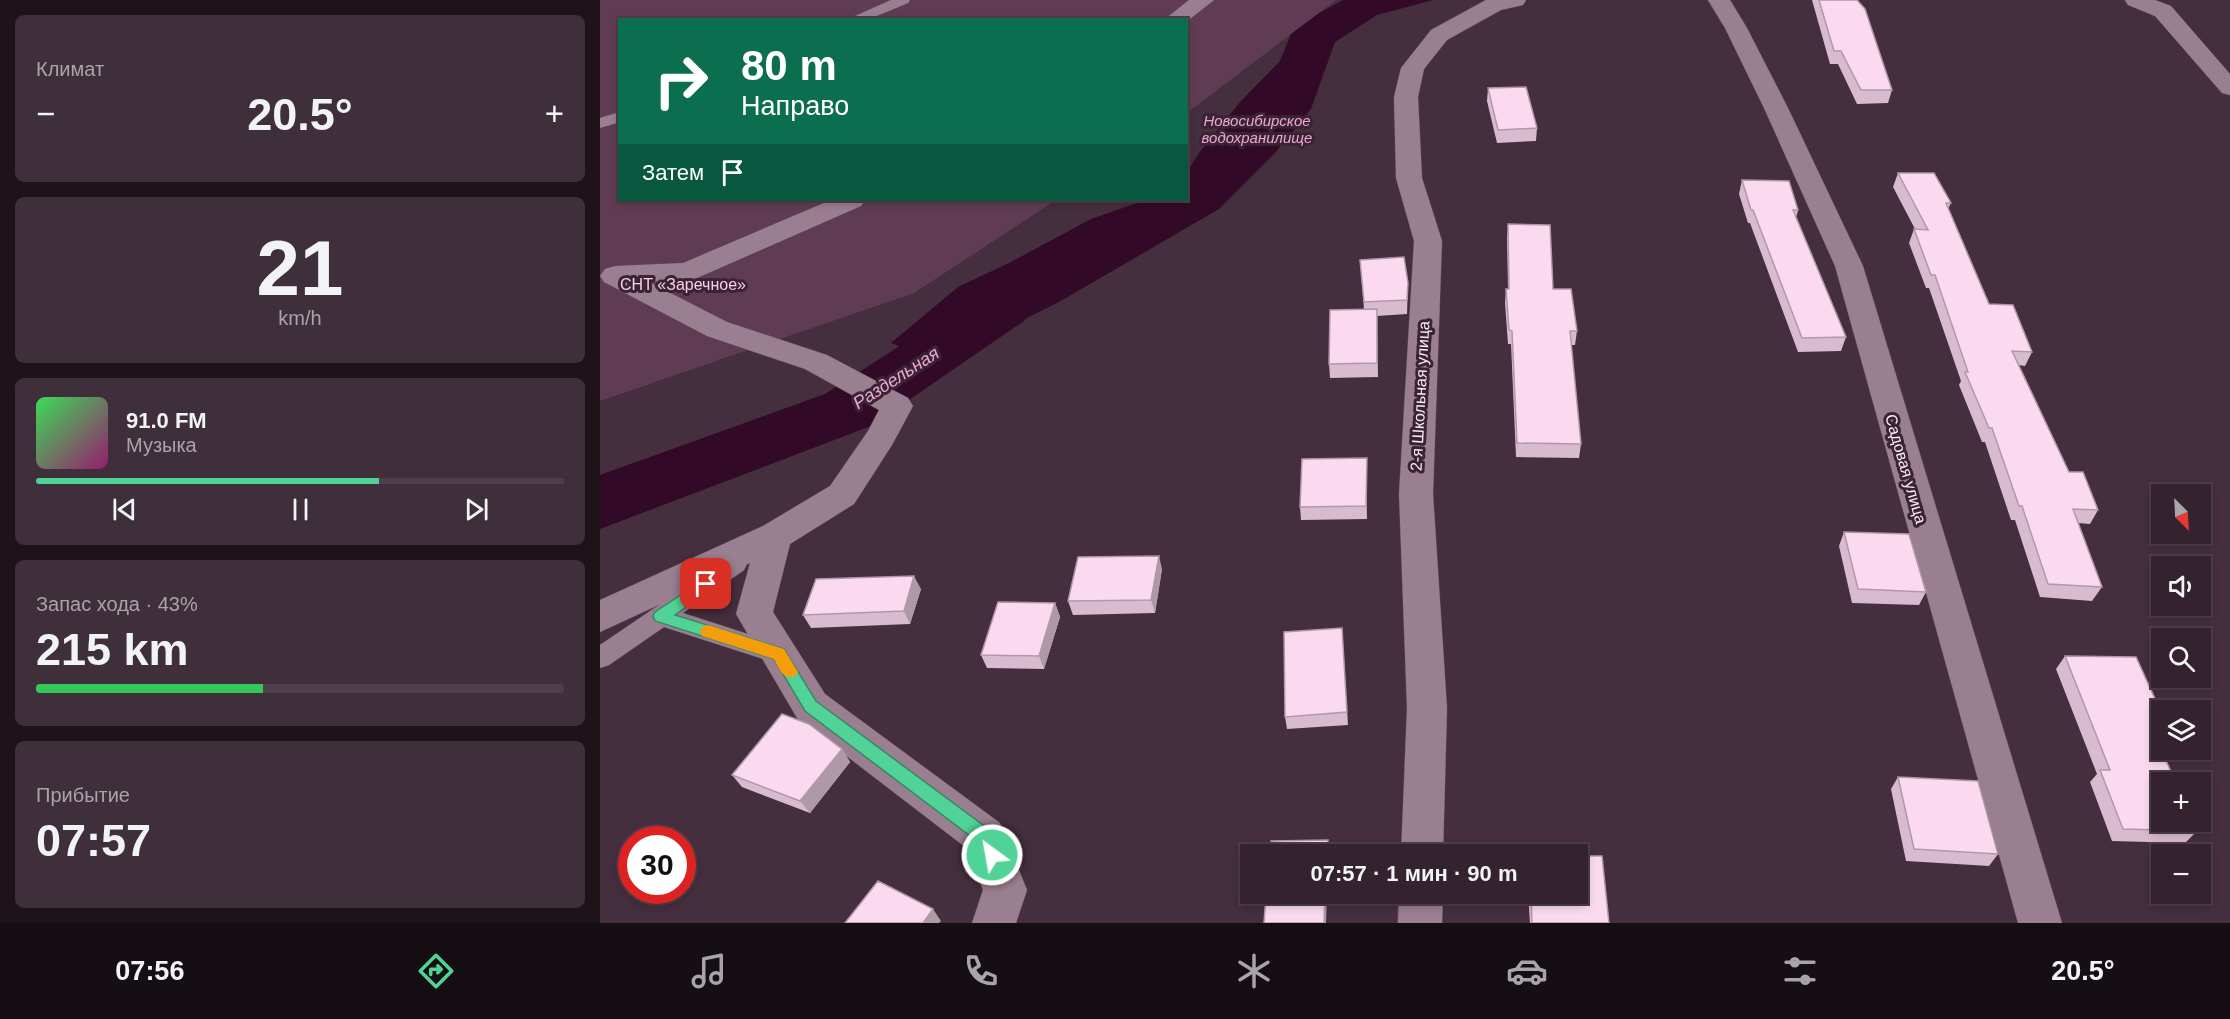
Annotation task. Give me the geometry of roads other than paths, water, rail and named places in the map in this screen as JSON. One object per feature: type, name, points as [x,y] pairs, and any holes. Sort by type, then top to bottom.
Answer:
[{"type":"street","points":[[1178,18],[1203,0]]},
{"type":"street","name":"2-я Школьная улица","points":[[1422,844],[1426,708],[1416,494],[1428,241],[1409,178],[1407,97],[1413,68],[1438,35],[1494,5],[1515,0]]},
{"type":"street","name":"Садовая улица","points":[[1719,0],[1736,28],[1849,266],[1914,499],[2040,923]]},
{"type":"street","points":[[2136,0],[2163,11],[2230,88]]},
{"type":"street","points":[[607,276],[687,272],[850,201]]},
{"type":"street","points":[[600,617],[775,536],[842,495],[881,437],[897,406],[816,362],[717,329],[607,276]]},
{"type":"street","points":[[775,536],[754,614],[811,706],[985,837],[1005,890],[994,923]]},
{"type":"street","points":[[1420,904],[1420,923]]},
{"type":"lane","points":[[858,18],[903,0]]},
{"type":"lane","points":[[600,123],[618,118]]},
{"type":"lane","points":[[600,658],[775,536]]},
{"type":"lane","points":[[661,616],[779,654]]},
{"type":"water","name":"Новосибирское водохранилище","points":[[1343,0],[1433,0],[1377,15],[1335,42],[1311,109],[1275,153],[1219,209],[1059,302],[984,339],[927,357],[891,343],[958,287],[1011,262],[1091,219],[1143,201],[1188,201],[1188,170],[1199,153],[1240,102],[1280,61],[1291,34],[1319,13]]},
{"type":"waterway","name":"Раздельная","points":[[600,503],[848,410],[1003,307]]},
{"type":"park label","name":"СНТ «Заречное»","points":[[683,284]]}]
